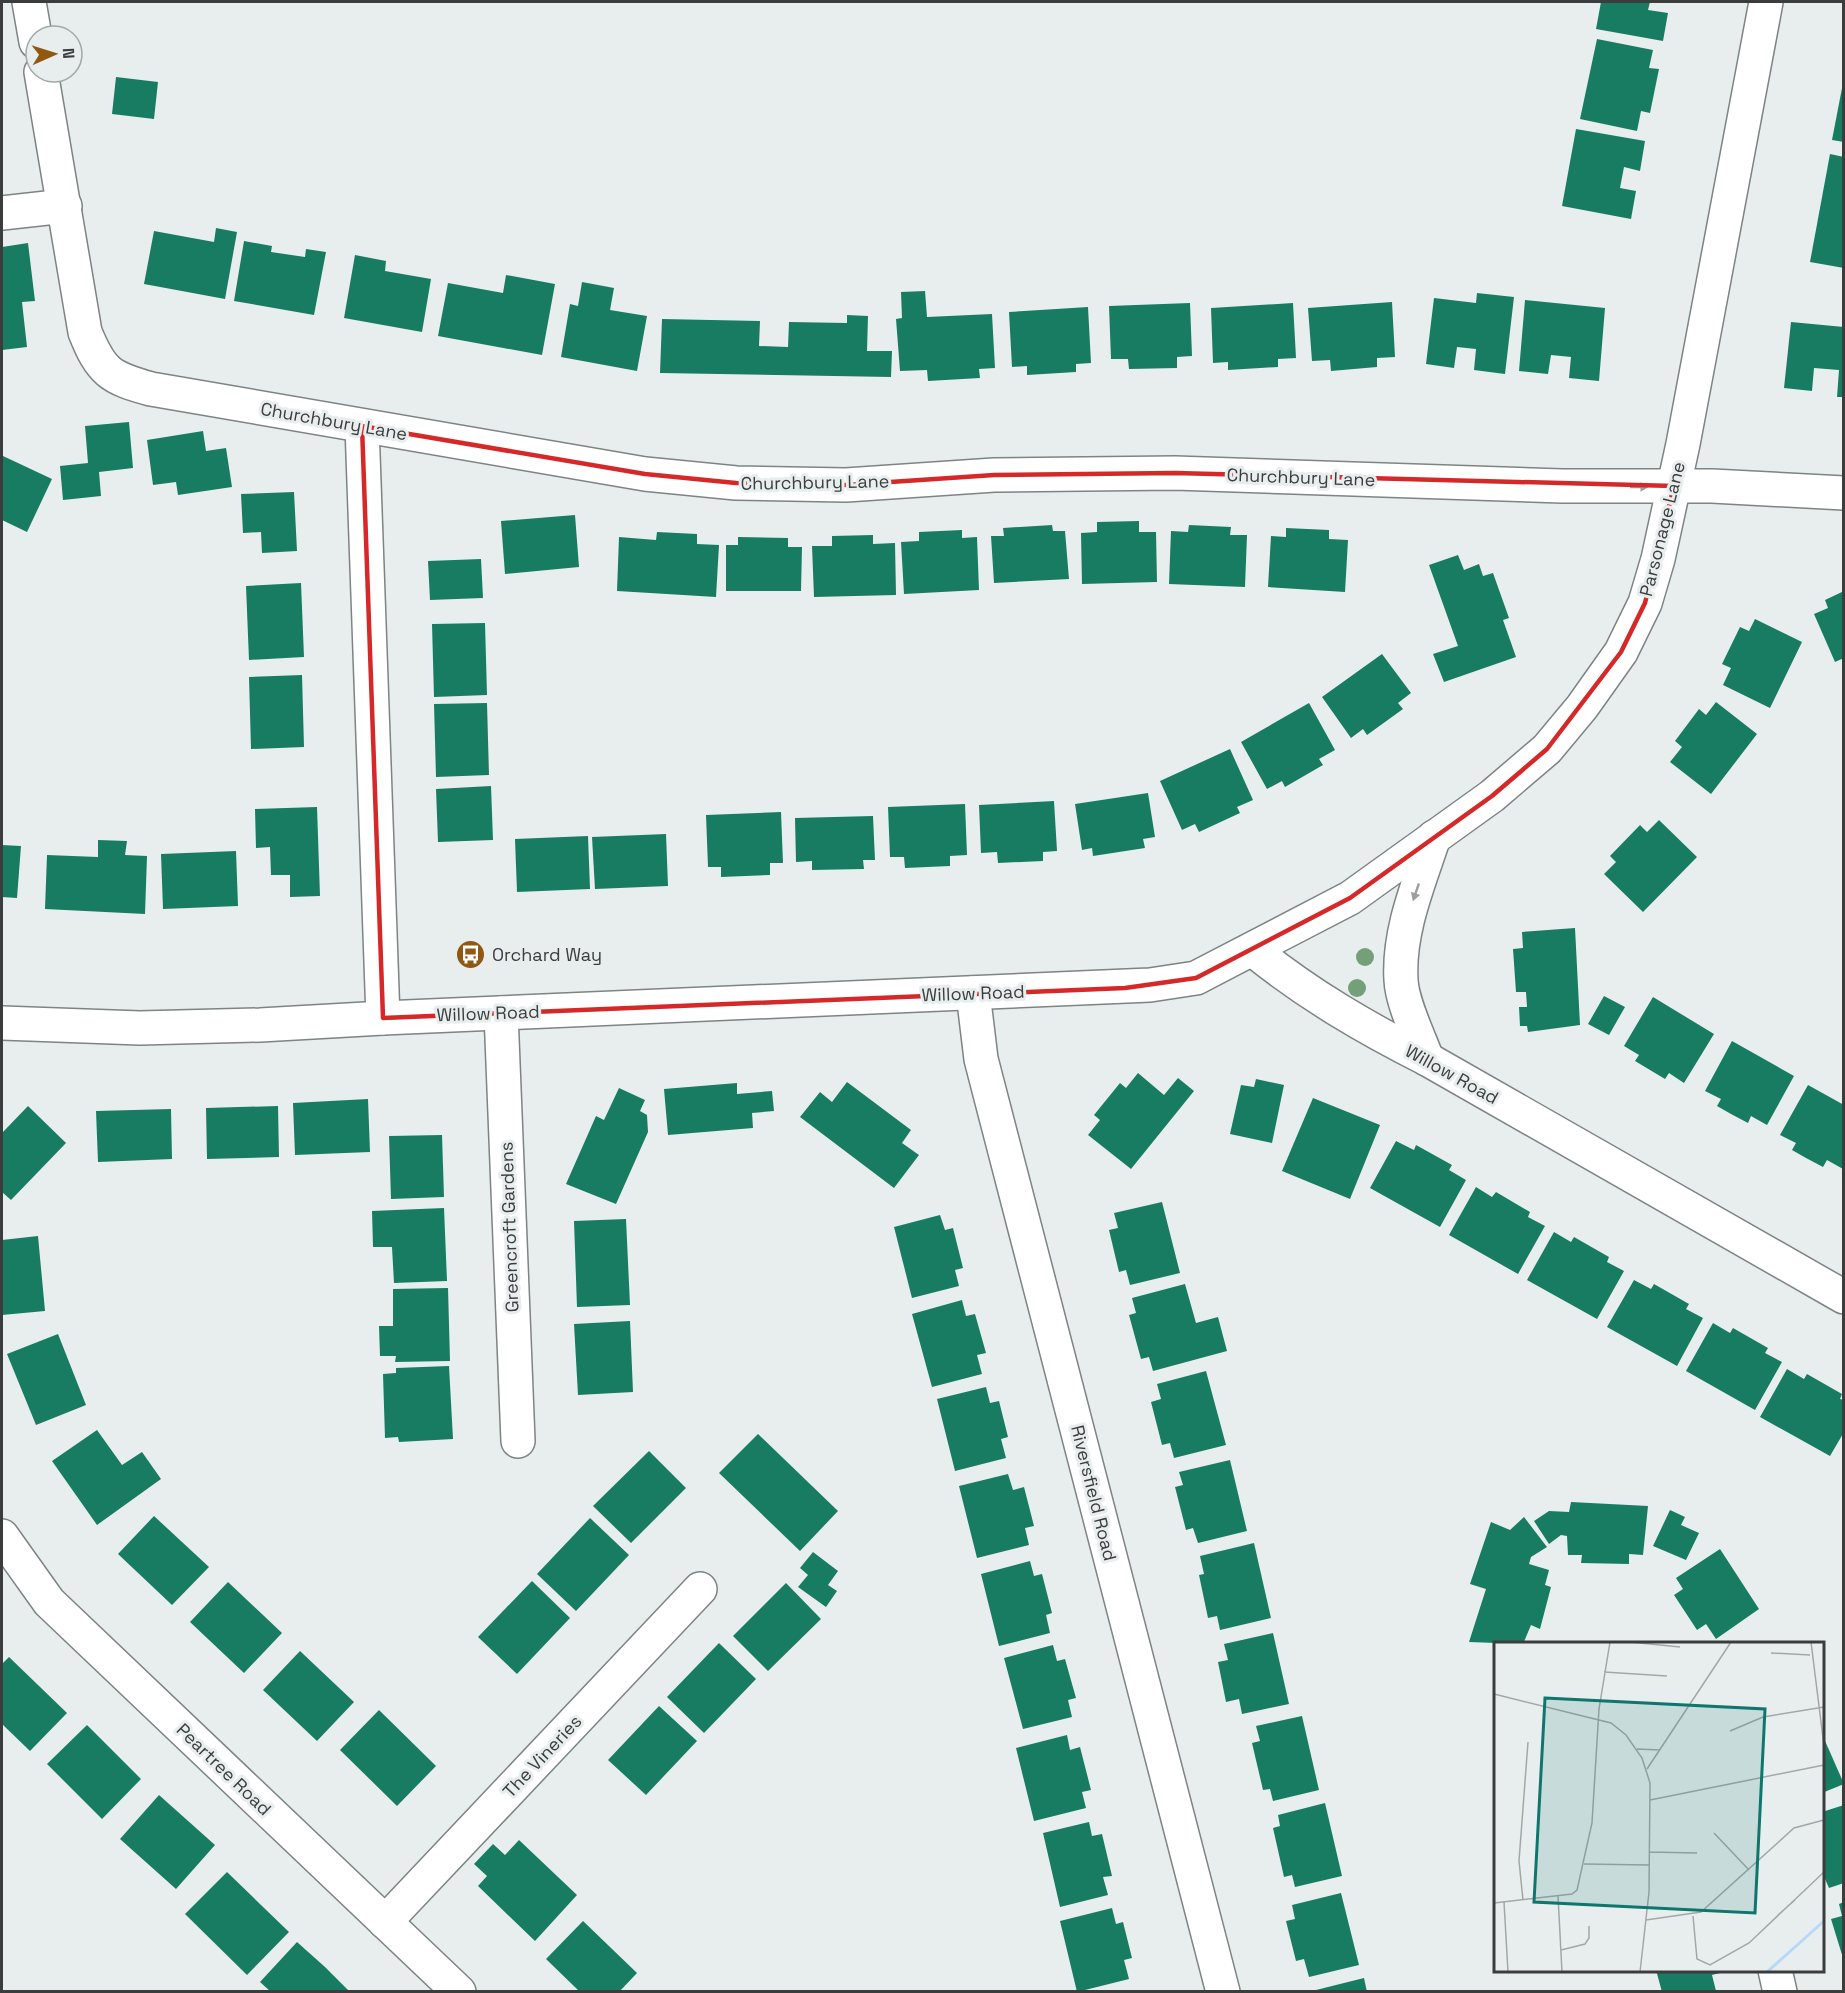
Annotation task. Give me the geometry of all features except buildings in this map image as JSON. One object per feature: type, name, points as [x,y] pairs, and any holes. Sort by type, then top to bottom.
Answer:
[{"type":"street","points":[[29,2],[33,24]]},
{"type":"street","name":"Parsonage Lane","points":[[1253,950],[1350,898],[1492,796],[1547,749],[1582,707],[1621,652],[1645,603],[1658,559],[1674,486],[1766,2]]},
{"type":"street","name":"Churchbury Lane","points":[[43,84],[85,332],[94,354],[105,370],[124,382],[151,389],[645,474],[736,483],[846,484],[994,475],[1175,473],[1562,486],[1766,488],[1844,493]]},
{"type":"street","points":[[2,213],[65,206]]},
{"type":"street","points":[[362,426],[383,1018]]},
{"type":"street","points":[[1427,1059],[1411,1019],[1401,982],[1402,951],[1408,914],[1434,837]]},
{"type":"street","name":"Willow Road","points":[[2,1023],[140,1028],[260,1025],[1125,987],[1196,978],[1253,950],[1292,981],[1374,1032],[1427,1059],[1844,1297]]},
{"type":"street","name":"Riversfield Road","points":[[973,993],[981,1059],[1223,1992]]},
{"type":"street","name":"Greencroft Gardens","points":[[501,1013],[518,1441]]},
{"type":"street","name":"Peartree Road","points":[[2,1536],[49,1602],[459,1992]]},
{"type":"street","name":"The Vineries","points":[[385,1922],[699,1589]]},
{"type":"street","points":[[1775,1972],[1780,1992]]},
{"type":"highlighted area","points":[[362,426],[645,474],[736,483],[846,485],[994,475],[1175,473],[1674,486],[1645,603],[1621,652],[1547,749],[1492,796],[1350,898],[1196,978],[1125,988],[383,1018]]},
{"type":"place","name":"Orchard Way","points":[[471,954]]}]
